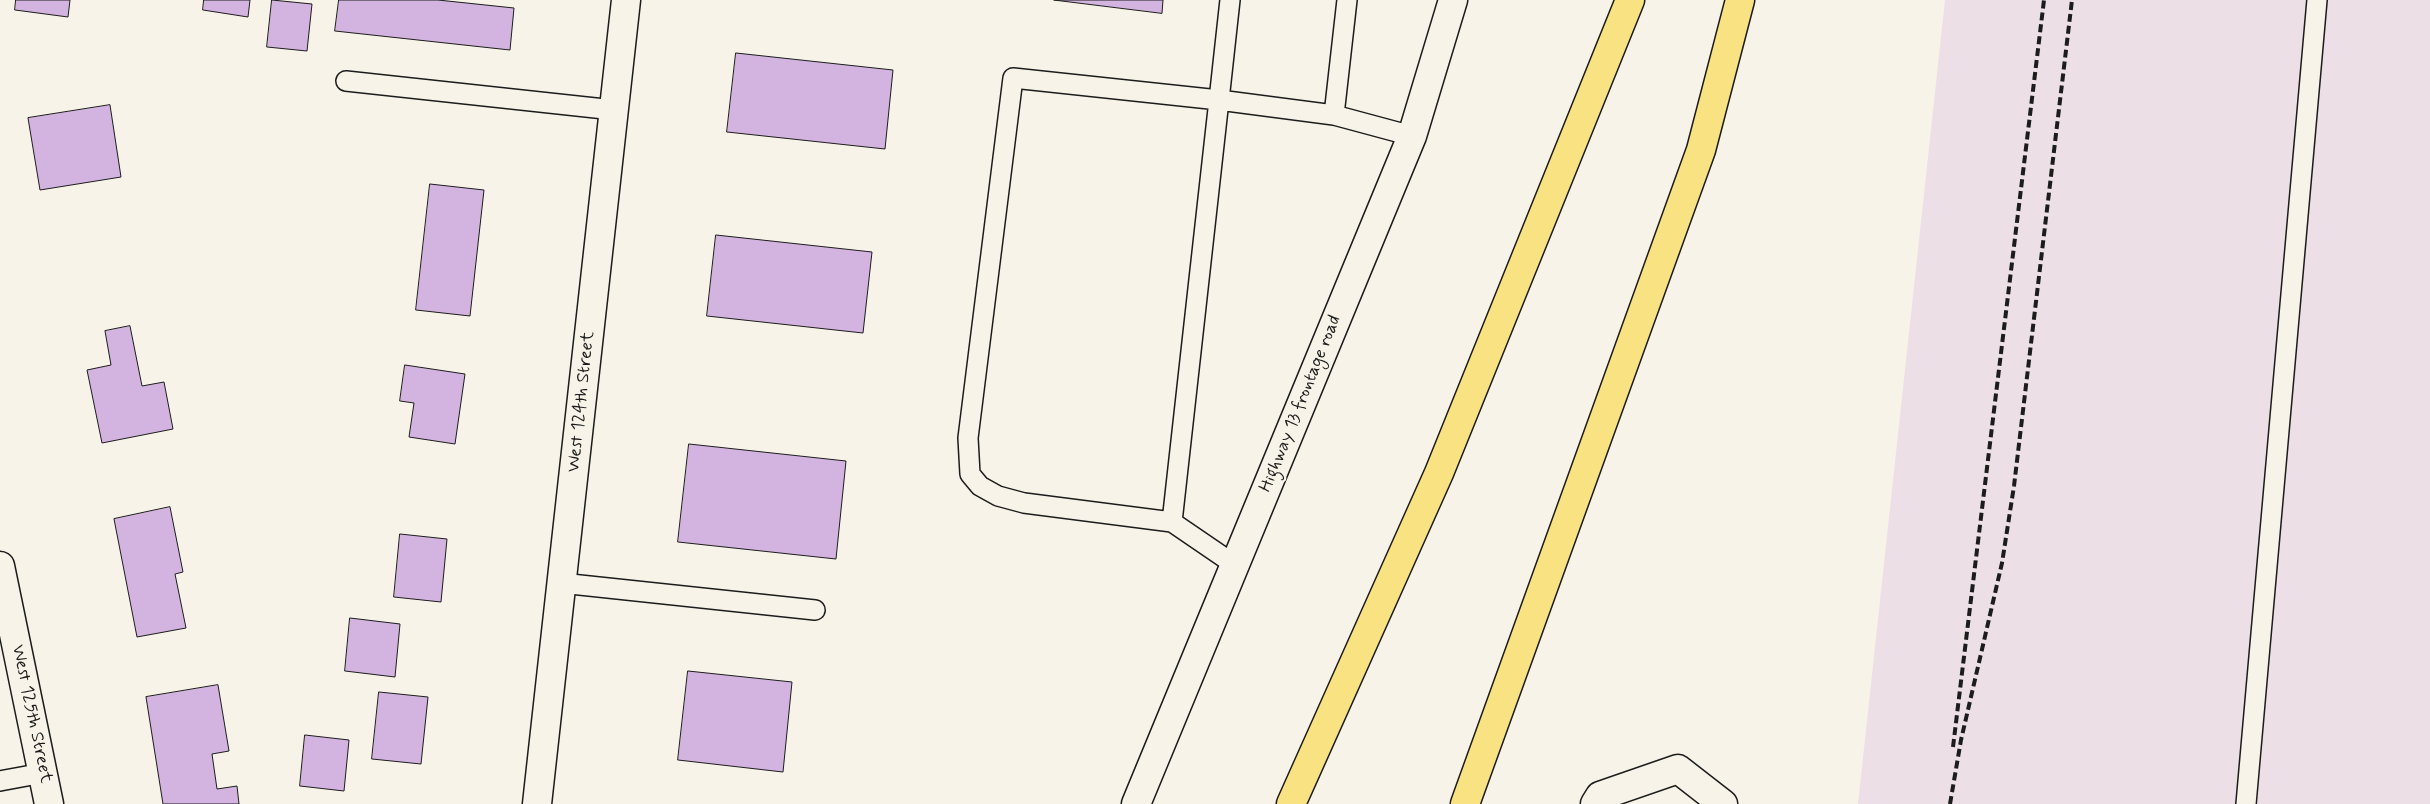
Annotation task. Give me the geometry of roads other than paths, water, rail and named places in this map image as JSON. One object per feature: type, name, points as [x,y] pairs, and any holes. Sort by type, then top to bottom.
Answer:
[{"type":"highway","points":[[1291,804],[1439,473],[1630,0]]},
{"type":"highway","points":[[1465,804],[1701,150],[1740,0]]},
{"type":"street","name":"West 124th Street","points":[[537,804],[626,0]]},
{"type":"street","name":"Highway 13 frontage road","points":[[1136,804],[1412,136],[1453,0]]},
{"type":"street","name":"West 125th Street","points":[[0,566],[49,804]]},
{"type":"street","points":[[1595,804],[1600,796],[1678,769],[1723,804]]},
{"type":"lane","points":[[1172,522],[1230,0]]},
{"type":"lane","points":[[1334,115],[1347,0]]},
{"type":"lane","points":[[2246,804],[2317,0]]},
{"type":"lane","points":[[1235,565],[1172,522],[1024,503],[998,496],[980,486],[970,474],[968,438],[1013,78],[1219,100],[1334,115],[1412,136]]},
{"type":"lane","points":[[346,81],[614,110]]},
{"type":"lane","points":[[561,583],[815,610]]},
{"type":"lane","points":[[0,781],[43,773]]},
{"type":"railway","points":[[1953,747],[2044,0]]},
{"type":"railway","points":[[1950,804],[1961,740],[2002,563],[2014,486],[2072,0]]}]
